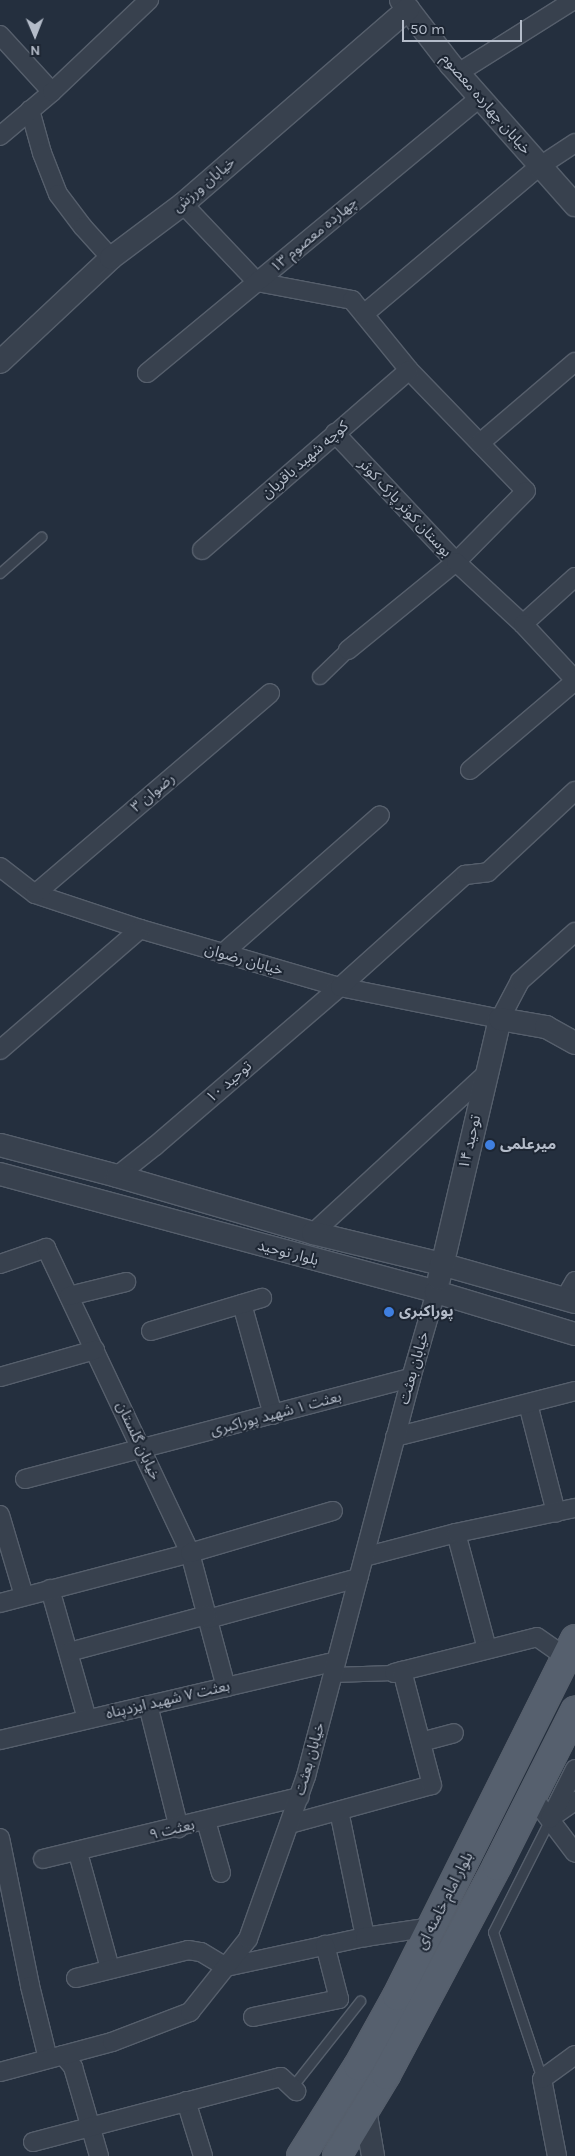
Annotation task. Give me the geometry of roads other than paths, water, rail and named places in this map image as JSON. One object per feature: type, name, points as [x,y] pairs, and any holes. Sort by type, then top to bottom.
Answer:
[{"type":"main road","name":"بلوار امام خامنه ای","points":[[301,2156],[358,2066],[432,1927],[570,1648]]},
{"type":"main road","name":"بلوار امام خامنه ای","points":[[337,2156],[386,2075],[575,1711]]},
{"type":"street","points":[[0,136],[52,92],[149,0]]},
{"type":"street","points":[[458,73],[574,0]]},
{"type":"street","name":"خیابان چهارده معصوم","points":[[405,4],[458,73],[575,205]]},
{"type":"street","name":"خیابان ورزش","points":[[0,362],[111,258],[183,204],[405,4]]},
{"type":"street","points":[[0,35],[52,92]]},
{"type":"street","name":"چهارده معصوم ۱۳","points":[[147,372],[480,98]]},
{"type":"street","points":[[30,110],[42,153],[58,194],[83,227],[111,258]]},
{"type":"street","points":[[364,314],[540,166],[575,143]]},
{"type":"street","points":[[183,204],[257,282]]},
{"type":"street","name":"بوستان کوثر پارک کوثر","points":[[257,282],[352,300],[409,370],[526,490],[456,562],[335,433]]},
{"type":"street","points":[[480,443],[575,362]]},
{"type":"street","name":"کوچه شهید باقریان","points":[[202,550],[409,370]]},
{"type":"street","points":[[320,677],[348,650],[456,562],[523,624],[575,681],[470,770]]},
{"type":"street","points":[[523,624],[575,577]]},
{"type":"street","name":"رضوان ۳","points":[[35,894],[270,693]]},
{"type":"street","name":"توحید ۱۰","points":[[117,1176],[155,1146],[340,987],[465,875],[488,872],[575,791]]},
{"type":"street","points":[[222,954],[380,815]]},
{"type":"street","name":"خیابان رضوان","points":[[0,867],[35,894],[222,954],[340,987],[500,1019]]},
{"type":"street","points":[[0,1050],[140,929]]},
{"type":"street","points":[[575,932],[520,981],[500,1019],[546,1027],[575,1043]]},
{"type":"street","name":"توحید ۱۴","points":[[436,1292],[500,1019]]},
{"type":"street","points":[[313,1233],[486,1074]]},
{"type":"street","name":"بلوار توحید","points":[[0,1145],[117,1176],[313,1233],[571,1294]]},
{"type":"street","name":"بلوار توحید","points":[[0,1174],[436,1292],[575,1334]]},
{"type":"street","name":"خیابان گلستان","points":[[0,1264],[46,1248],[190,1553],[226,1687]]},
{"type":"street","points":[[69,1296],[126,1282]]},
{"type":"street","name":"خیابان بعثت","points":[[0,2072],[112,2042],[190,2012],[248,1939],[300,1797],[410,1378],[436,1292]]},
{"type":"street","points":[[151,1331],[262,1298]]},
{"type":"street","points":[[242,1304],[274,1415]]},
{"type":"street","points":[[0,1377],[95,1350]]},
{"type":"street","name":"بعثت ۱ شهید پوراکبری","points":[[25,1479],[142,1450],[410,1378]]},
{"type":"street","points":[[395,1437],[575,1391]]},
{"type":"street","points":[[528,1404],[556,1512]]},
{"type":"street","points":[[364,1557],[456,1533],[575,1508]]},
{"type":"street","points":[[0,1603],[190,1553],[333,1511]]},
{"type":"street","points":[[0,1515],[24,1596]]},
{"type":"street","points":[[456,1533],[487,1650]]},
{"type":"street","points":[[69,1652],[358,1578]]},
{"type":"street","points":[[50,1590],[87,1719]]},
{"type":"street","points":[[334,1668],[398,1672],[537,1637],[570,1648]]},
{"type":"street","name":"بعثت ۷ شهید ایزدپناه","points":[[0,1740],[226,1687],[334,1668]]},
{"type":"street","points":[[290,1824],[432,1785],[398,1672]]},
{"type":"street","points":[[148,1705],[179,1828]]},
{"type":"street","points":[[420,1742],[454,1733]]},
{"type":"street","points":[[550,1819],[575,1770]]},
{"type":"street","points":[[532,1796],[575,1853]]},
{"type":"street","name":"بعثت ۹","points":[[43,1859],[179,1828],[300,1797]]},
{"type":"street","points":[[550,1819],[575,1801]]},
{"type":"street","points":[[339,1810],[365,1937]]},
{"type":"street","points":[[206,1821],[221,1873]]},
{"type":"street","points":[[0,1838],[30,1986],[56,2057],[72,2067],[99,2156]]},
{"type":"street","points":[[78,1852],[110,1968]]},
{"type":"street","points":[[76,1978],[188,1950],[200,1952],[226,1967],[365,1937],[432,1927]]},
{"type":"street","points":[[253,2017],[339,1999],[325,1945]]},
{"type":"street","points":[[556,2156],[542,2079],[575,2055]]},
{"type":"street","points":[[33,2142],[281,2077],[294,2089]]},
{"type":"street","points":[[186,2101],[203,2156]]},
{"type":"street","points":[[366,2110],[373,2156]]},
{"type":"lane","points":[[0,573],[41,537]]},
{"type":"lane","points":[[542,2079],[493,1932],[550,1819]]},
{"type":"lane","points":[[294,2089],[360,2001]]},
{"type":"place","name":"میرعلمی","points":[[490,1145]]},
{"type":"place","name":"پوراکبری","points":[[389,1312]]}]
